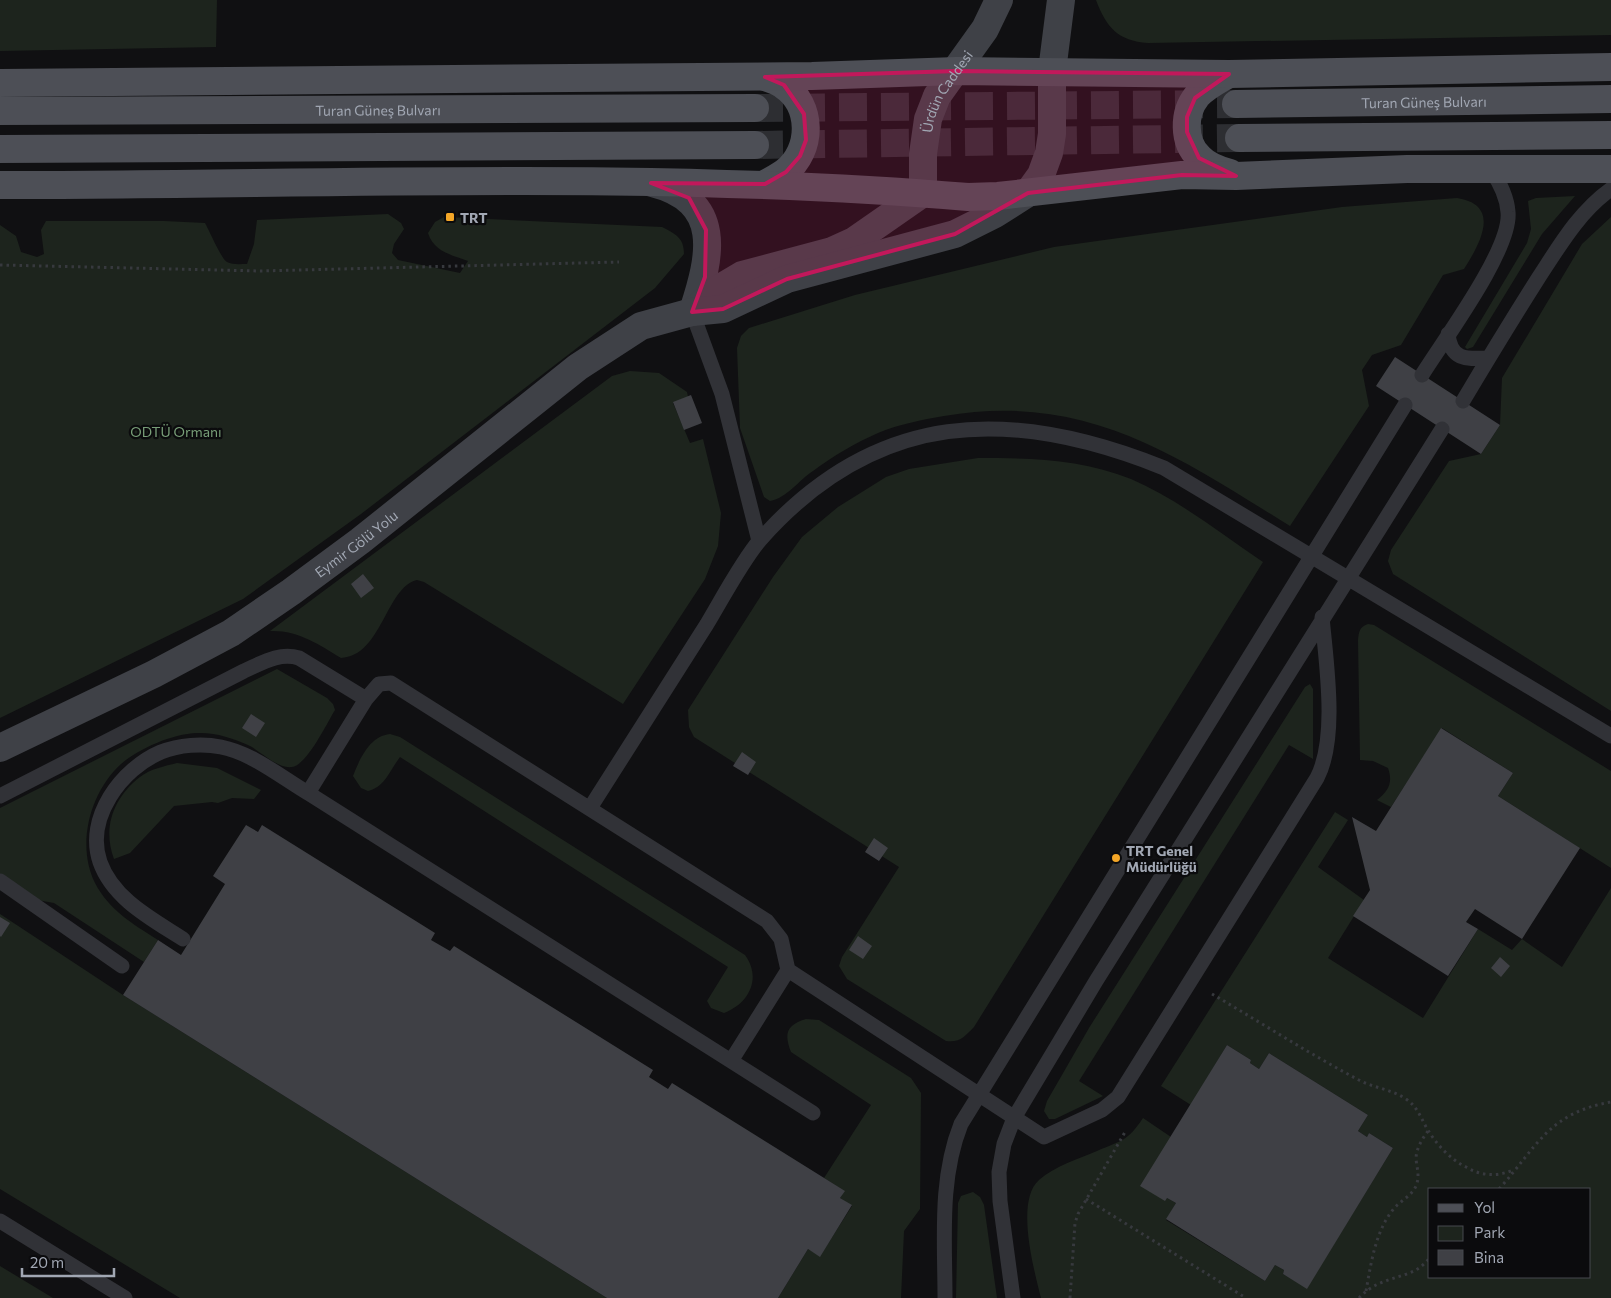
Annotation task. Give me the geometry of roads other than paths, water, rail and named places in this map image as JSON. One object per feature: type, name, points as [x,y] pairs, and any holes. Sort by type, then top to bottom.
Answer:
[{"type":"main road","points":[[0,83],[765,77],[957,71],[1229,74],[1611,67]]},
{"type":"main road","points":[[1229,74],[1204,88],[1195,98],[1186,117],[1187,132],[1192,147],[1199,158],[1214,168],[1236,176]]},
{"type":"main road","points":[[765,77],[784,85],[796,99],[804,114],[806,128],[806,140],[800,156],[786,172],[765,184]]},
{"type":"main road","name":"Turan Güneş Bulvarı","points":[[1236,104],[1611,99]]},
{"type":"main road","name":"Turan Güneş Bulvarı","points":[[0,111],[755,108]]},
{"type":"main road","points":[[1238,138],[1611,135]]},
{"type":"main road","points":[[0,149],[755,146]]},
{"type":"main road","points":[[0,185],[416,181],[765,184],[968,197],[1028,193],[1182,175],[1236,176],[1407,169],[1611,169]]},
{"type":"street","name":"Ürdün Caddesi","points":[[923,193],[923,154],[928,119],[937,96],[946,81],[957,71],[985,30],[999,0]]},
{"type":"street","points":[[1028,193],[1041,175],[1049,153],[1052,134],[1052,71],[1061,0]]},
{"type":"street","points":[[651,183],[670,188],[688,198],[699,214],[706,230],[707,261],[705,277],[692,312]]},
{"type":"street","points":[[692,312],[720,288],[742,276],[832,251],[854,241],[923,193]]},
{"type":"street","name":"Eymir Gölü Yolu","points":[[0,748],[154,674],[231,632],[291,592],[360,541],[578,367],[641,326],[692,312],[723,309],[787,279],[954,234],[995,214],[1028,193]]},
{"type":"lane","points":[[1422,375],[1482,282],[1501,245],[1509,214],[1501,185],[1491,170]]},
{"type":"lane","points":[[1463,401],[1488,358],[1570,230],[1593,202],[1611,189]]},
{"type":"lane","points":[[692,312],[722,394],[759,541]]},
{"type":"lane","points":[[1448,334],[1449,345],[1457,353],[1469,360],[1488,358]]},
{"type":"lane","points":[[945,1298],[944,1218],[949,1162],[952,1147],[961,1124],[1405,405]]},
{"type":"lane","points":[[1013,1298],[1000,1201],[999,1172],[1004,1144],[1014,1118],[1096,981],[1442,428]]},
{"type":"lane","points":[[590,808],[759,541],[803,496],[836,472],[868,454],[914,437],[939,431],[1034,432],[1075,438],[1120,450],[1164,468],[1611,736]]},
{"type":"lane","points":[[788,970],[1044,1137],[1070,1127],[1102,1110],[1118,1097],[1324,764],[1328,727],[1322,618]]},
{"type":"lane","points":[[0,796],[244,670],[275,657],[292,656],[299,658],[366,698]]},
{"type":"lane","points":[[308,793],[366,698],[379,684],[391,684],[590,808],[767,921],[781,938],[788,970],[731,1061]]},
{"type":"lane","points":[[183,939],[126,899],[112,884],[101,864],[96,847],[98,826],[105,807],[114,791],[129,774],[162,752],[203,744],[240,753],[308,793],[812,1113]]},
{"type":"lane","points":[[0,881],[122,966]]},
{"type":"lane","points":[[0,1221],[125,1298]]},
{"type":"tunnel","points":[[755,108],[1236,104]]},
{"type":"tunnel","points":[[755,145],[1239,138]]},
{"type":"place","name":"TRT","points":[[450,217]]},
{"type":"place","name":"TRT Genel Müdürlüğü","points":[[1116,858]]},
{"type":"park label","name":"ODTÜ Ormanı","points":[[176,431]]}]
